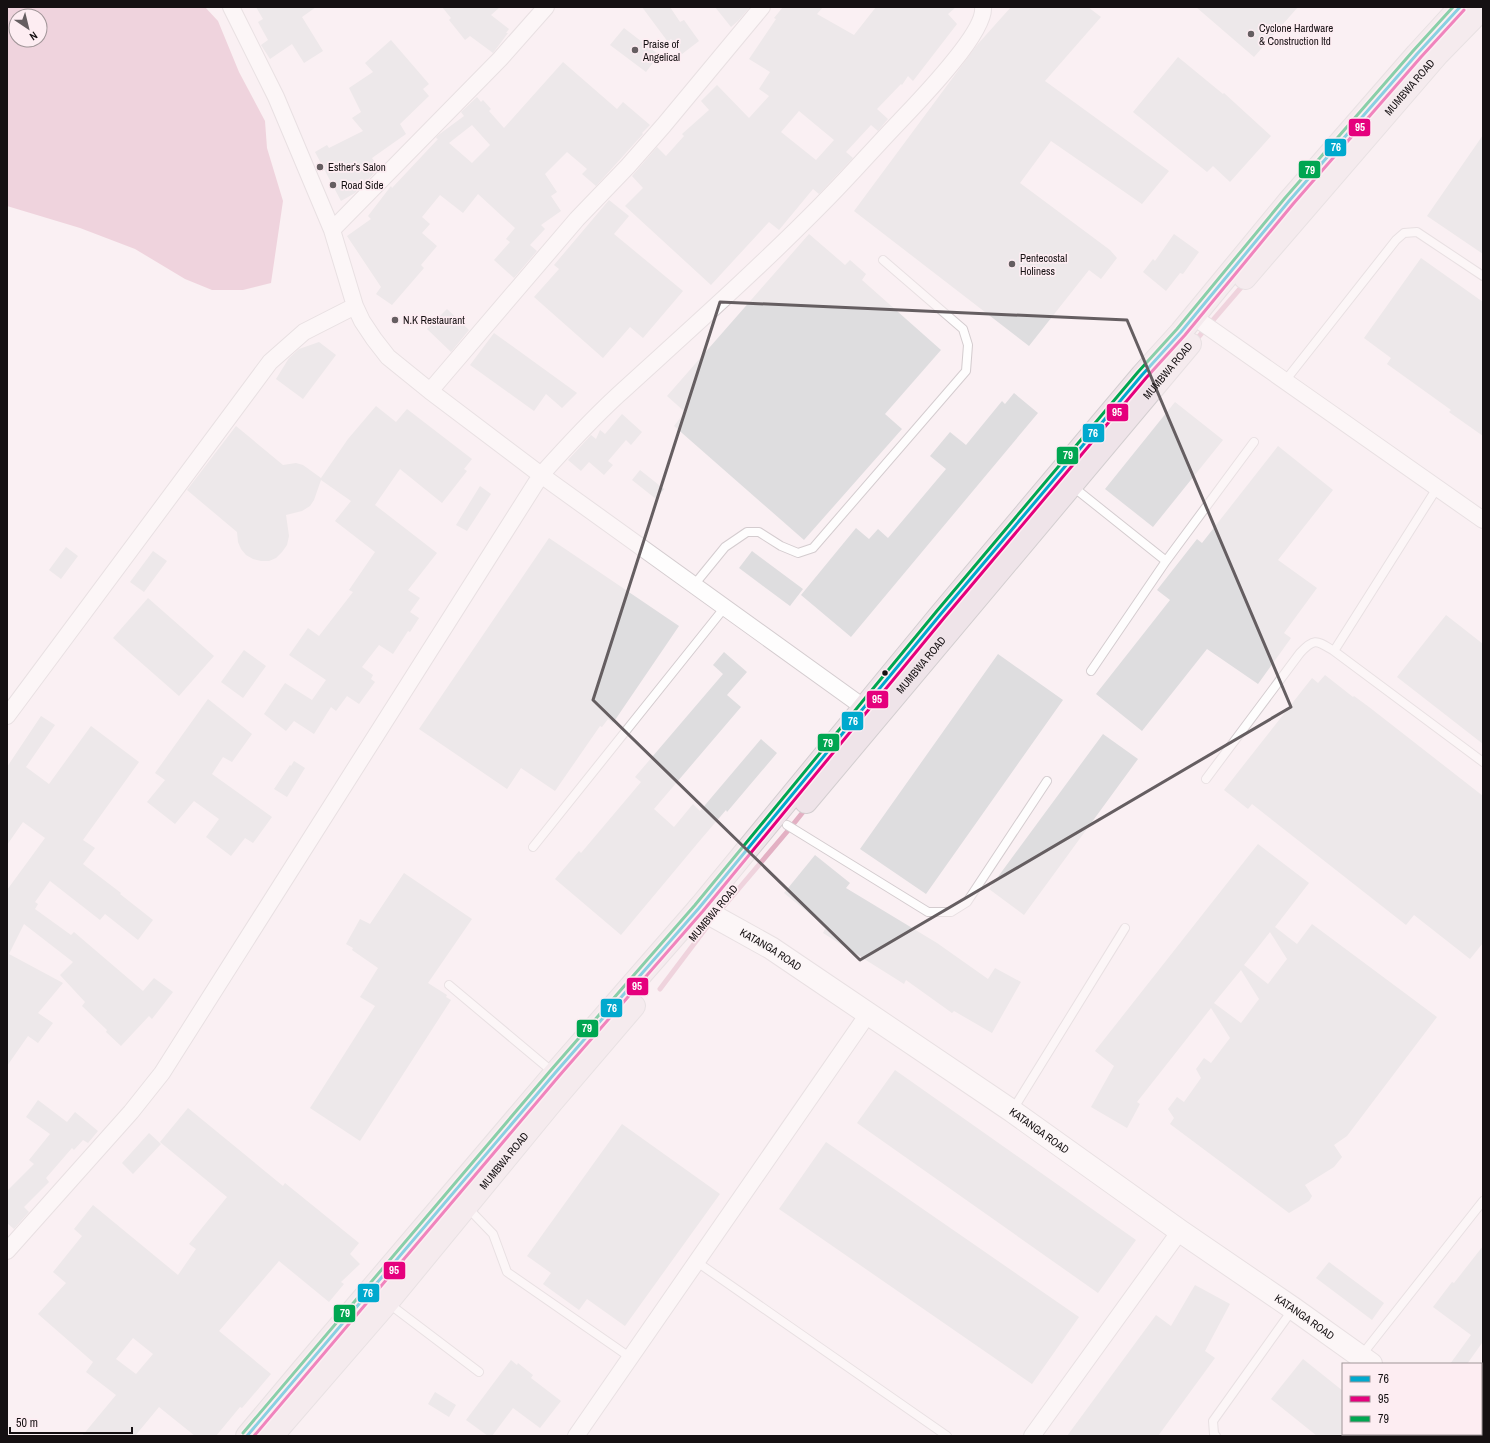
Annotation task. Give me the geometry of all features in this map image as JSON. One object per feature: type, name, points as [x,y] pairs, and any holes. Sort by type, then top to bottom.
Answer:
[{"type":"main road","name":"MUMBWA ROAD","points":[[247,1436],[555,1073],[787,825],[871,712],[1071,486],[1200,321],[1289,201],[1460,7]]},
{"type":"main road","name":"MUMBWA ROAD","points":[[272,1436],[388,1303],[705,912],[871,712],[1142,375],[1200,321],[1302,211],[1433,60],[1483,8]]},
{"type":"street","points":[[232,7],[276,97],[332,230],[355,306],[366,327],[388,356],[430,391],[541,475],[871,712]]},
{"type":"street","points":[[332,230],[500,59],[546,7]]},
{"type":"street","points":[[430,391],[577,219],[628,166],[664,125],[762,7]]},
{"type":"street","points":[[7,1251],[131,1112],[162,1073],[541,475],[567,445],[739,284],[828,198],[947,70],[978,25],[984,13],[983,7]]},
{"type":"street","points":[[7,716],[270,362],[304,332],[355,306]]},
{"type":"street","points":[[1200,321],[1483,520]]},
{"type":"street","name":"KATANGA ROAD","points":[[705,912],[771,948],[1012,1111],[1180,1231],[1366,1360]]},
{"type":"street","points":[[576,1436],[868,1014]]},
{"type":"street","points":[[1032,1436],[1180,1231]]},
{"type":"lane","points":[[1285,381],[1396,240],[1404,232],[1417,232],[1483,276]]},
{"type":"lane","points":[[694,586],[725,547],[747,532],[759,532],[781,546],[798,553],[813,548],[966,372],[968,345],[963,329],[883,260]]},
{"type":"lane","points":[[1091,671],[1166,560],[1254,442]]},
{"type":"lane","points":[[1071,486],[1166,560]]},
{"type":"lane","points":[[1334,651],[1437,488]]},
{"type":"lane","points":[[533,847],[725,607]]},
{"type":"lane","points":[[1206,778],[1300,653],[1309,643],[1317,642],[1334,651],[1483,762]]},
{"type":"lane","points":[[787,825],[928,912],[951,912],[967,902],[1047,782]]},
{"type":"lane","points":[[1012,1111],[1125,928]]},
{"type":"lane","points":[[449,985],[555,1073]]},
{"type":"lane","points":[[1366,1360],[1483,1201]]},
{"type":"lane","points":[[467,1206],[493,1234],[507,1272],[631,1358]]},
{"type":"lane","points":[[697,1262],[947,1436]]},
{"type":"lane","points":[[388,1303],[478,1372]]},
{"type":"lane","points":[[1216,1436],[1214,1434],[1213,1421],[1294,1309]]},
{"type":"highlighted area","points":[[720,302],[1127,320],[1291,707],[860,960],[593,700]]},
{"type":"shaded area","points":[[7,7],[205,7],[218,21],[239,72],[265,121],[267,148],[283,201],[271,283],[243,290],[212,290],[185,279],[135,249],[80,228],[7,206]]},
{"type":"building","points":[[256,7],[316,7],[302,17],[323,51],[304,63],[292,44],[270,59],[261,45],[268,40],[258,22],[263,19]]},
{"type":"building","points":[[442,7],[500,7],[491,15],[509,29],[506,33],[508,33],[493,53],[470,36],[465,40],[449,20],[451,18]]},
{"type":"building","points":[[642,7],[670,7],[680,22],[684,20],[699,41],[682,54],[671,39],[668,42]]},
{"type":"building","points":[[715,7],[750,7],[731,27]]},
{"type":"building","points":[[783,7],[823,7],[817,14],[854,35],[876,7],[956,7],[948,14],[957,24],[913,81],[908,76],[902,85],[901,84],[877,109],[888,119],[878,131],[871,125],[846,152],[853,158],[819,194],[813,189],[779,230],[769,222],[711,285],[625,206],[643,188],[632,176],[657,147],[666,156],[684,136],[682,134],[709,110],[701,101],[717,85],[749,118],[769,96],[759,89],[770,72],[749,59],[776,19],[774,18]],"holes":[[[799,111],[834,140],[816,160],[781,132]]]},
{"type":"building","points":[[1011,7],[1088,7],[1101,17],[1045,81],[1169,171],[1142,204],[1051,141],[1020,183],[1110,250],[1117,258],[1101,279],[1089,270],[1029,346],[854,211],[977,45]]},
{"type":"building","name":"Cyclone Hardware & Construction ltd","points":[[1196,7],[1298,7],[1254,57]]},
{"type":"building","name":"Praise of Angelical","points":[[624,28],[659,55],[646,72],[610,45]]},
{"type":"building","points":[[391,40],[429,84],[423,89],[429,96],[400,124],[406,134],[372,158],[379,168],[355,193],[341,201],[315,152],[327,145],[329,148],[363,131],[352,118],[361,112],[349,88],[373,72],[365,63]]},
{"type":"building","points":[[1178,57],[1223,94],[1224,93],[1271,136],[1230,182],[1213,166],[1207,172],[1133,112]]},
{"type":"building","points":[[563,62],[617,109],[623,102],[650,125],[596,186],[582,174],[587,169],[567,152],[545,174],[557,192],[551,196],[561,211],[541,225],[545,229],[530,245],[537,251],[514,278],[494,260],[510,242],[506,239],[515,228],[478,194],[463,213],[440,195],[422,217],[430,224],[422,233],[437,246],[421,265],[424,268],[392,305],[376,294],[381,287],[347,236],[371,219],[368,216],[391,186],[392,188],[438,139],[436,138],[437,136],[464,116],[461,112],[477,97],[481,102],[483,100],[491,109],[489,111],[504,128]],"holes":[[[472,125],[490,145],[472,163],[449,143]]]},
{"type":"building","points":[[1483,135],[1483,254],[1427,216]]},
{"type":"building","points":[[609,200],[629,216],[614,234],[683,291],[643,338],[630,327],[603,358],[534,297],[559,269],[554,265]]},
{"type":"building","points":[[809,234],[845,265],[850,260],[866,274],[862,280],[941,350],[885,414],[902,429],[804,540],[674,426],[685,412],[667,396]]},
{"type":"building","points":[[1174,234],[1199,252],[1183,274],[1180,273],[1166,291],[1143,272],[1153,259],[1155,261]]},
{"type":"building","points":[[1421,258],[1483,302],[1483,436],[1449,412],[1451,410],[1387,364],[1391,358],[1364,338]]},
{"type":"building","points":[[447,309],[469,330],[451,352],[427,329]]},
{"type":"building","points":[[494,333],[577,393],[562,408],[546,394],[534,411],[470,365]]},
{"type":"building","points":[[319,342],[336,355],[303,399],[276,379],[289,358],[299,349]]},
{"type":"building","points":[[1014,393],[1038,413],[851,637],[801,595],[856,528],[869,539],[878,529],[888,538],[946,469],[930,456],[950,432],[966,445],[1002,401],[1005,404]]},
{"type":"building","points":[[1175,402],[1223,440],[1153,527],[1105,489]]},
{"type":"building","points":[[376,406],[396,422],[407,409],[472,459],[464,469],[467,471],[442,503],[400,469],[375,505],[437,553],[408,590],[420,598],[410,612],[419,618],[410,632],[408,631],[393,654],[379,645],[362,667],[373,675],[371,679],[375,682],[359,704],[347,696],[336,711],[331,707],[314,734],[294,721],[286,731],[264,714],[285,683],[312,700],[326,680],[289,655],[308,628],[319,636],[353,592],[349,590],[375,552],[335,521],[351,501],[321,480],[314,500],[310,506],[302,511],[286,515],[289,536],[287,545],[276,558],[269,561],[253,559],[246,555],[238,542],[237,532],[187,490],[236,426],[283,465],[296,463],[303,465],[321,478],[348,439]]},
{"type":"building","points":[[622,414],[642,432],[631,445],[626,440],[608,461],[613,465],[604,475],[589,462],[581,471],[568,460],[591,435],[596,439],[600,430],[605,434]]},
{"type":"building","points":[[1278,446],[1333,490],[1278,560],[1317,588],[1284,633],[1291,638],[1258,684],[1207,649],[1142,731],[1096,694],[1170,600],[1157,590],[1197,539],[1202,543]]},
{"type":"building","points":[[640,470],[664,489],[656,499],[632,480]]},
{"type":"building","points":[[480,486],[491,494],[467,531],[456,525]]},
{"type":"building","points":[[549,538],[679,626],[613,723],[608,719],[602,727],[600,726],[555,791],[521,768],[507,789],[419,729]]},
{"type":"building","points":[[66,547],[78,556],[61,579],[49,570]]},
{"type":"building","points":[[153,551],[167,561],[144,592],[130,582]]},
{"type":"building","points":[[752,551],[803,589],[790,606],[739,568]]},
{"type":"building","points":[[148,598],[214,656],[179,696],[113,638]]},
{"type":"building","points":[[1446,615],[1483,644],[1483,744],[1397,677]]},
{"type":"building","points":[[244,650],[266,666],[243,698],[221,682]]},
{"type":"building","points":[[724,652],[747,672],[727,695],[741,707],[654,809],[674,827],[693,804],[700,811],[761,739],[777,753],[727,812],[726,810],[702,838],[621,935],[555,879],[579,851],[581,853],[641,782],[635,777],[723,674],[713,665]]},
{"type":"building","points":[[998,654],[1063,700],[926,894],[860,849]]},
{"type":"building","points":[[1325,675],[1353,697],[1354,696],[1369,707],[1483,796],[1483,943],[1470,959],[1414,915],[1406,925],[1252,804],[1248,809],[1224,790],[1312,678],[1318,683]]},
{"type":"building","points":[[208,699],[252,734],[232,762],[223,757],[212,774],[272,817],[253,843],[245,838],[231,856],[206,837],[219,819],[194,801],[175,824],[147,802],[165,780],[155,773]]},
{"type":"building","points":[[41,716],[55,725],[26,767],[49,784],[91,726],[139,762],[83,840],[95,848],[83,864],[153,920],[138,940],[105,914],[100,920],[50,881],[35,902],[38,904],[35,909],[71,935],[74,932],[143,991],[154,978],[173,992],[152,1019],[149,1016],[121,1046],[82,1006],[85,1002],[60,975],[73,962],[24,924],[9,954],[63,983],[38,1013],[53,1023],[38,1043],[28,1036],[7,1066],[7,890],[45,838],[23,822],[7,845],[7,767]]},
{"type":"building","points":[[1103,734],[1138,759],[1024,915],[989,889]]},
{"type":"building","points":[[294,761],[305,768],[287,797],[274,789]]},
{"type":"building","points":[[1258,844],[1309,883],[1275,927],[1297,944],[1312,924],[1437,1017],[1347,1136],[1334,1145],[1342,1157],[1334,1167],[1305,1185],[1312,1196],[1309,1201],[1289,1213],[1170,1124],[1174,1118],[1168,1109],[1177,1097],[1184,1102],[1201,1078],[1196,1069],[1204,1058],[1211,1063],[1230,1038],[1211,1008],[1137,1102],[1140,1104],[1127,1128],[1091,1107],[1114,1066],[1095,1051]],"holes":[[[1270,932],[1287,959],[1268,984],[1244,965]],[[1241,970],[1259,999],[1241,1023],[1214,1003]]]},
{"type":"building","points":[[815,855],[850,883],[846,888],[937,943],[988,979],[995,968],[1021,982],[992,1033],[954,1011],[952,1013],[906,980],[904,984],[823,933],[826,927],[784,893]]},
{"type":"building","points":[[404,873],[472,919],[428,983],[447,995],[446,997],[451,1000],[360,1141],[310,1108],[375,1006],[360,997],[378,968],[346,944],[360,919],[370,924]]},
{"type":"building","points":[[895,1070],[1136,1240],[1098,1293],[857,1123]]},
{"type":"building","points":[[38,1100],[67,1122],[75,1112],[98,1131],[88,1143],[83,1140],[74,1150],[72,1148],[46,1178],[49,1182],[24,1207],[29,1212],[14,1229],[7,1223],[7,1191],[34,1164],[29,1160],[50,1134],[26,1117]]},
{"type":"building","points":[[188,1108],[283,1186],[285,1183],[359,1243],[350,1254],[360,1264],[341,1282],[344,1284],[329,1302],[279,1261],[219,1331],[271,1374],[242,1408],[240,1407],[216,1436],[195,1436],[159,1407],[135,1436],[82,1436],[116,1395],[86,1372],[93,1362],[38,1314],[66,1283],[53,1272],[82,1236],[74,1229],[93,1205],[178,1275],[196,1249],[189,1244],[227,1197],[160,1142]],"holes":[[[133,1338],[153,1354],[136,1374],[116,1359]]]},
{"type":"building","points":[[622,1124],[720,1194],[625,1326],[587,1299],[579,1310],[543,1284],[551,1273],[527,1256]]},
{"type":"building","points":[[149,1133],[161,1144],[133,1174],[122,1163]]},
{"type":"building","points":[[826,1142],[1079,1317],[1032,1384],[779,1209]]},
{"type":"building","points":[[1483,1246],[1483,1344],[1482,1343],[1468,1363],[1451,1363],[1471,1335],[1433,1307],[1452,1282],[1454,1283]]},
{"type":"building","points":[[1329,1262],[1384,1303],[1372,1320],[1316,1278]]},
{"type":"building","points":[[1195,1285],[1230,1304],[1205,1351],[1215,1358],[1158,1436],[1067,1436],[1156,1315],[1171,1326]]},
{"type":"building","points":[[1303,1359],[1342,1390],[1343,1436],[1317,1436],[1271,1399]]},
{"type":"building","points":[[511,1360],[517,1365],[518,1363],[533,1375],[531,1378],[561,1401],[540,1428],[513,1408],[492,1436],[488,1436],[466,1420]]},
{"type":"building","points":[[435,1392],[456,1405],[449,1417],[428,1404]]},
{"type":"waterway","points":[[1195,341],[1244,284]]},
{"type":"waterway","points":[[718,913],[807,807]]},
{"type":"waterway","points":[[660,989],[712,920]]},
{"type":"transit line","name":"79","points":[[243,1433],[551,1070],[695,905],[936,612],[1138,372],[1177,329],[1285,198],[1453,7]]},
{"type":"transit line","name":"76","points":[[247,1436],[555,1073],[699,908],[940,615],[1142,375],[1181,332],[1289,201],[1460,7]]},
{"type":"transit line","name":"95","points":[[254,1436],[559,1076],[703,911],[944,618],[1146,378],[1185,335],[1293,204],[1464,10]]},
{"type":"place","name":"Cyclone Hardware & Construction ltd","points":[[1251,34]]},
{"type":"place","name":"Praise of Angelical","points":[[635,50]]},
{"type":"place","name":"Esther's Salon","points":[[320,167]]},
{"type":"place","name":"Road Side","points":[[333,185]]},
{"type":"place","name":"Pentecostal Holiness","points":[[1012,264]]},
{"type":"place","name":"N.K Restaurant","points":[[395,320]]}]
